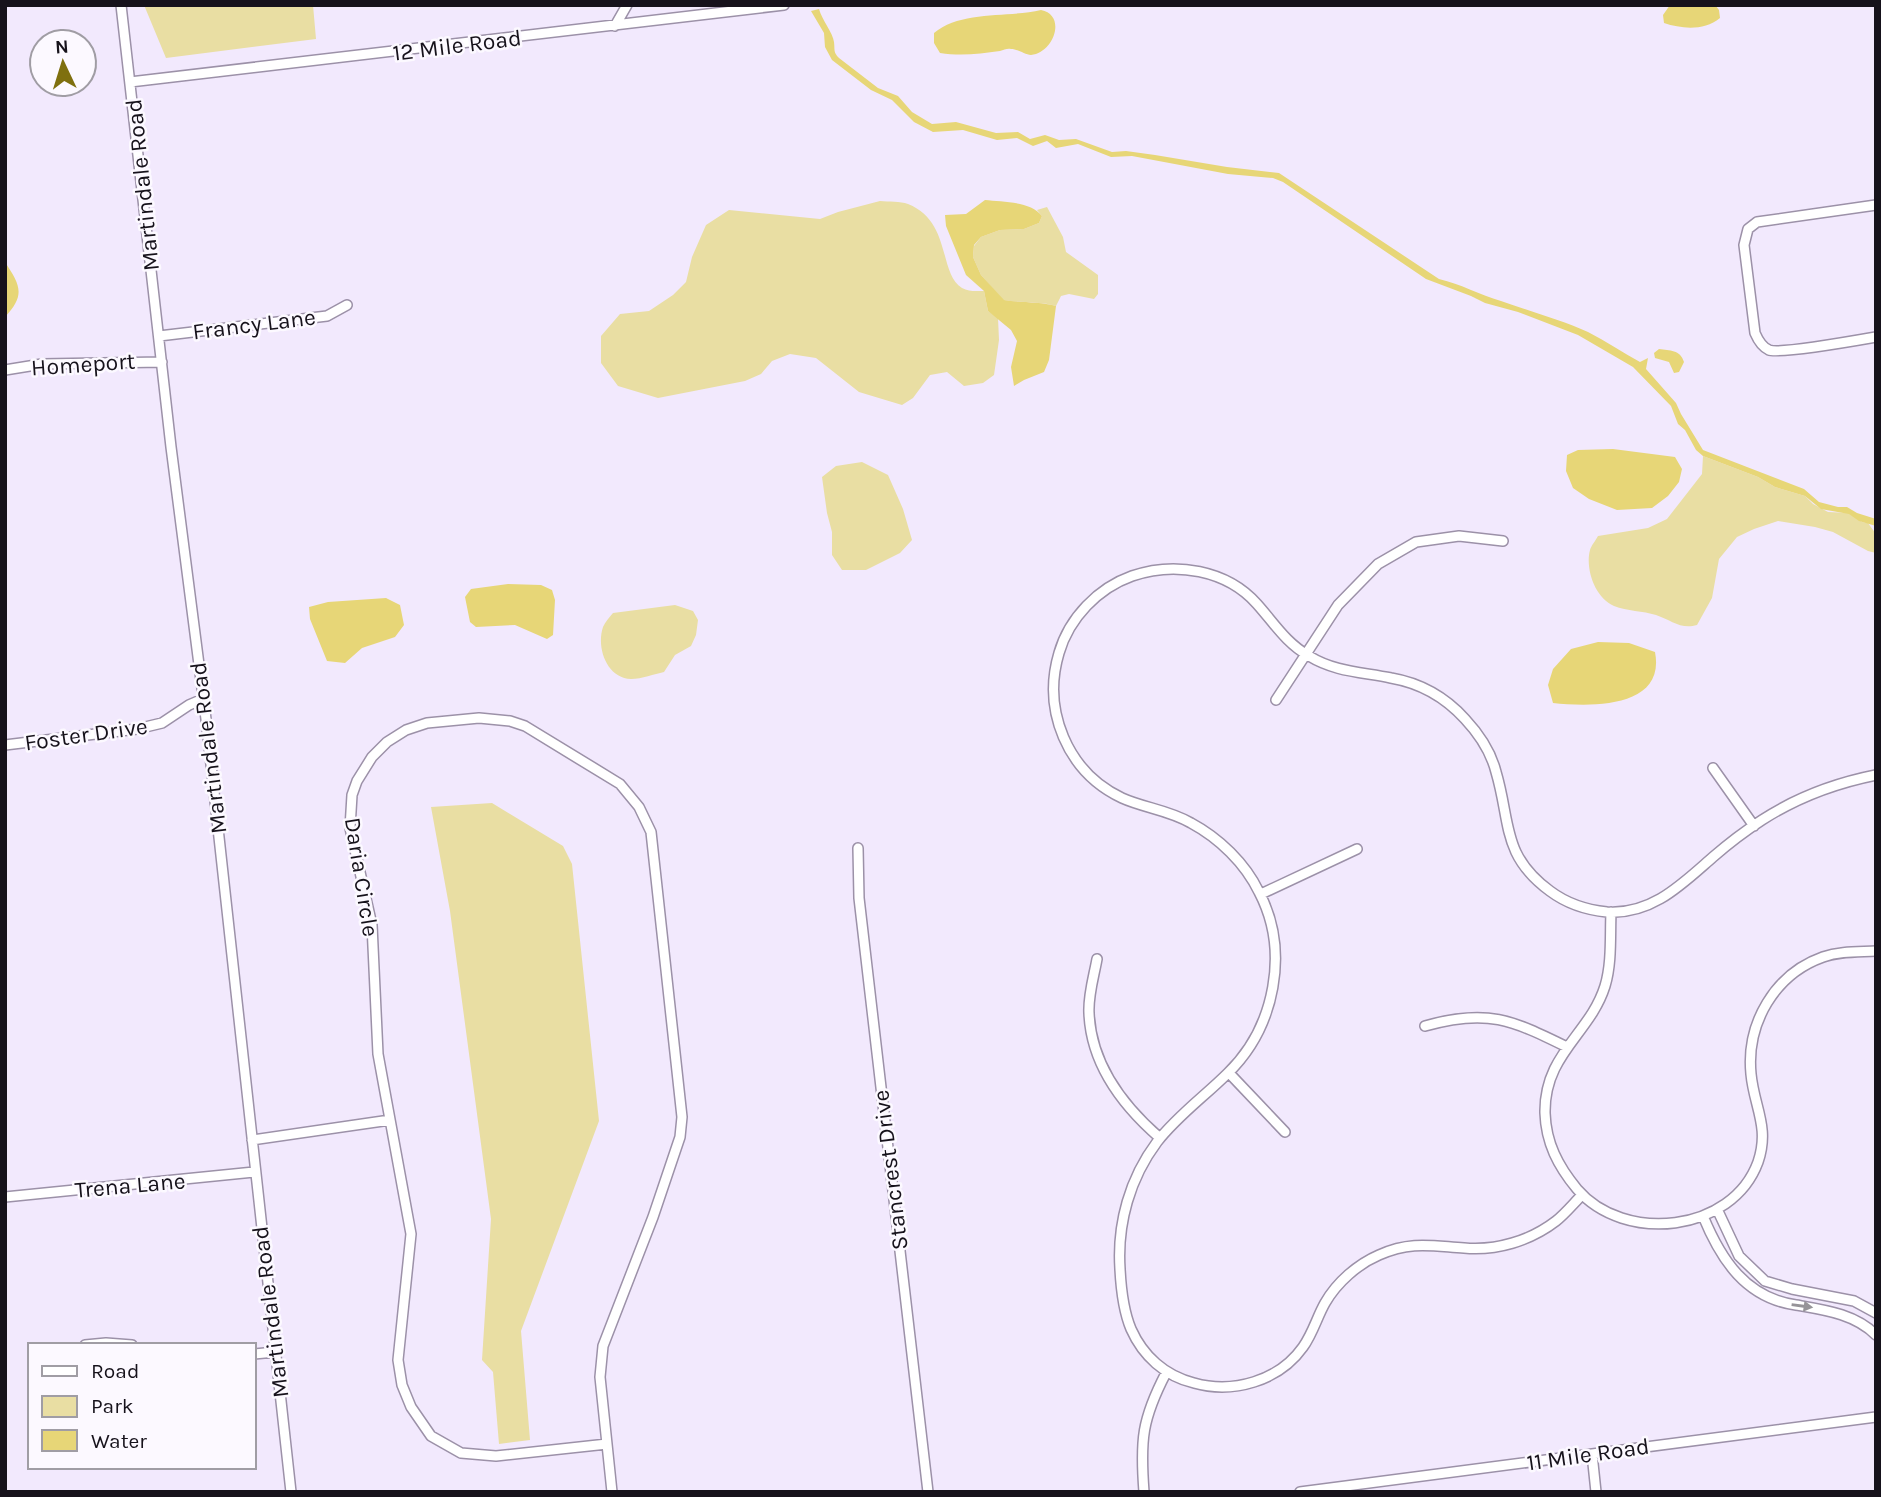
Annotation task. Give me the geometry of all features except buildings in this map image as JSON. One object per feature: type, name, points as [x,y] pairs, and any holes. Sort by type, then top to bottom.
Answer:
[{"type":"street","name":"Martindale Road","points":[[121,5],[203,699],[291,1492]]},
{"type":"street","points":[[615,26],[627,5]]},
{"type":"street","name":"12 Mile Road","points":[[130,82],[784,5]]},
{"type":"street","points":[[1876,205],[1757,222],[1748,229],[1744,245],[1755,333],[1770,351],[1876,338]]},
{"type":"street","name":"Francy Lane","points":[[159,336],[327,316],[347,305]]},
{"type":"street","name":"Homeport","points":[[5,370],[41,364],[162,362]]},
{"type":"street","points":[[1276,701],[1338,605],[1378,564],[1416,542],[1459,536],[1503,541]]},
{"type":"street","points":[[1582,1195],[1555,1222],[1518,1242],[1477,1248],[1412,1245],[1368,1260],[1331,1294],[1299,1353],[1259,1380],[1242,1386],[1203,1386],[1166,1373],[1151,1359],[1131,1329],[1119,1259],[1122,1221],[1130,1191],[1137,1174],[1160,1138],[1229,1073],[1258,1033],[1266,1015],[1275,979],[1272,929],[1261,894],[1228,849],[1197,826],[1176,815],[1131,802],[1115,794],[1088,775],[1068,748],[1060,730],[1054,699],[1055,667],[1064,638],[1091,601],[1105,590],[1132,576],[1166,569],[1202,572],[1223,580],[1254,600],[1279,632],[1307,656],[1343,671],[1409,682],[1431,692],[1451,706],[1478,734],[1493,760],[1510,839],[1530,874],[1565,900],[1594,910],[1611,912],[1638,909],[1671,893],[1714,856],[1754,826],[1784,808],[1825,789],[1876,775]]},
{"type":"street","name":"Foster Drive","points":[[5,745],[138,729],[162,723],[203,699]]},
{"type":"street","name":"Daria Circle","points":[[607,1444],[496,1456],[461,1453],[430,1436],[411,1407],[402,1385],[398,1360],[411,1234],[377,1045],[372,925],[350,828],[351,806],[357,780],[380,748],[406,730],[427,723],[479,718],[510,721],[525,726],[620,784],[639,807],[651,832],[682,1117],[680,1137],[653,1217],[603,1346],[600,1377],[607,1444],[612,1492]]},
{"type":"street","points":[[1713,768],[1754,826]]},
{"type":"street","name":"Stancrest Drive","points":[[858,848],[859,898],[928,1492]]},
{"type":"street","points":[[1261,894],[1357,849]]},
{"type":"street","points":[[1611,912],[1605,985],[1595,1007],[1561,1053],[1547,1087],[1546,1131],[1553,1153],[1582,1195],[1597,1208],[1631,1222],[1658,1224],[1703,1216],[1738,1193],[1753,1174],[1762,1148],[1761,1113],[1751,1077],[1751,1062],[1753,1034],[1763,1008],[1782,983],[1811,962],[1840,953],[1876,951]]},
{"type":"street","points":[[1097,959],[1089,1011],[1092,1039],[1103,1066],[1124,1103],[1160,1138]]},
{"type":"street","points":[[1425,1026],[1454,1017],[1489,1017],[1522,1025],[1567,1047]]},
{"type":"street","points":[[1229,1073],[1284,1132]]},
{"type":"street","points":[[252,1140],[390,1120]]},
{"type":"street","name":"Trena Lane","points":[[5,1197],[254,1172]]},
{"type":"street","points":[[1717,1209],[1739,1256],[1765,1281],[1854,1301],[1876,1313]]},
{"type":"street","points":[[1703,1216],[1727,1264],[1742,1281],[1760,1294],[1793,1305],[1824,1308],[1865,1324],[1876,1335]]},
{"type":"street","points":[[1727,1264],[1739,1256]]},
{"type":"street","points":[[1760,1294],[1765,1281]]},
{"type":"street","points":[[1824,1308],[1826,1294]]},
{"type":"street","points":[[256,1354],[275,1352]]},
{"type":"street","points":[[1144,1492],[1142,1434],[1151,1402],[1166,1373]]},
{"type":"street","name":"11 Mile Road","points":[[1300,1492],[1876,1417]]},
{"type":"street","points":[[1592,1454],[1596,1492]]},
{"type":"green space","points":[[144,5],[313,5],[316,39],[166,58]]},
{"type":"green space","points":[[880,201],[905,203],[922,212],[938,235],[955,281],[962,288],[984,291],[988,311],[998,318],[999,340],[994,375],[983,383],[964,386],[947,372],[930,375],[913,398],[902,405],[859,392],[816,358],[790,354],[772,361],[761,374],[745,381],[658,398],[618,386],[601,363],[601,336],[620,314],[649,311],[673,295],[686,282],[692,257],[706,225],[729,210],[820,219]]},
{"type":"green space","points":[[1047,207],[1063,237],[1066,252],[1098,275],[1098,294],[1094,299],[1069,294],[1061,296],[1056,306],[1003,300],[981,275],[973,257],[974,246],[981,237],[1000,230],[1024,229],[1039,223],[1042,216],[1037,210]]},
{"type":"green space","points":[[1703,456],[1758,477],[1775,487],[1805,496],[1828,512],[1849,513],[1868,523],[1876,534],[1876,553],[1833,532],[1778,521],[1737,537],[1719,559],[1712,598],[1697,625],[1681,625],[1656,615],[1619,608],[1607,602],[1597,590],[1590,574],[1590,550],[1598,536],[1648,528],[1667,519],[1702,474]]},
{"type":"green space","points":[[862,462],[888,475],[903,509],[912,540],[900,553],[866,570],[842,570],[832,555],[832,532],[822,477],[836,466]]},
{"type":"green space","points":[[675,605],[693,611],[698,620],[691,646],[675,655],[664,672],[631,679],[610,668],[602,652],[601,635],[613,613]]},
{"type":"green space","points":[[492,803],[563,846],[572,864],[599,1121],[521,1331],[530,1440],[499,1444],[493,1372],[482,1360],[491,1219],[450,911],[431,807]]},
{"type":"water","points":[[1670,5],[1715,5],[1720,18],[1700,27],[1671,25],[1664,23],[1663,15]]},
{"type":"water","points":[[819,9],[832,35],[839,58],[878,88],[898,96],[912,112],[932,124],[956,122],[996,133],[1018,132],[1030,139],[1045,135],[1059,140],[1076,139],[1112,152],[1126,151],[1279,173],[1439,279],[1578,328],[1640,362],[1648,358],[1646,369],[1676,403],[1703,450],[1804,489],[1819,502],[1847,507],[1876,519],[1876,526],[1859,521],[1849,514],[1821,509],[1805,496],[1775,487],[1758,477],[1703,456],[1678,424],[1671,406],[1633,367],[1578,335],[1518,312],[1485,303],[1426,279],[1283,182],[1273,178],[1228,174],[1132,156],[1111,157],[1078,144],[1056,148],[1047,141],[1033,146],[1017,138],[997,140],[963,130],[933,132],[914,122],[892,100],[871,90],[832,60],[825,47],[824,33],[811,11]]},
{"type":"water","points":[[1041,10],[1049,13],[1055,26],[1051,41],[1039,53],[1029,55],[1008,49],[978,54],[948,54],[940,53],[934,43],[934,33],[957,21]]},
{"type":"water","points":[[985,200],[1024,205],[1042,216],[1039,223],[1024,229],[1000,230],[981,237],[974,245],[973,257],[981,275],[1004,300],[1056,306],[1049,360],[1044,372],[1014,386],[1011,367],[1017,341],[1011,330],[988,311],[984,291],[966,275],[946,226],[945,215],[966,214]]},
{"type":"water","points":[[5,262],[17,284],[18,296],[5,317]]},
{"type":"water","points":[[1659,349],[1674,351],[1680,355],[1684,362],[1679,372],[1674,373],[1669,362],[1655,358],[1654,353]]},
{"type":"water","points":[[1613,449],[1675,457],[1682,469],[1679,482],[1668,496],[1652,508],[1617,510],[1589,499],[1573,488],[1566,471],[1567,455],[1578,450]]},
{"type":"water","points":[[508,584],[541,585],[552,590],[555,600],[553,635],[547,639],[515,625],[476,627],[470,622],[465,597],[471,589]]},
{"type":"water","points":[[386,598],[400,605],[404,625],[395,637],[362,648],[345,663],[327,661],[310,619],[309,607],[328,602]]},
{"type":"water","points":[[1598,642],[1629,643],[1655,652],[1655,671],[1649,685],[1637,694],[1604,704],[1553,703],[1548,685],[1553,669],[1571,649]]}]
